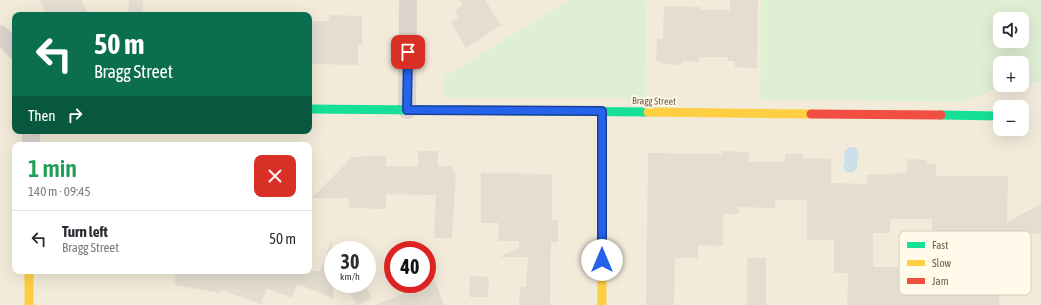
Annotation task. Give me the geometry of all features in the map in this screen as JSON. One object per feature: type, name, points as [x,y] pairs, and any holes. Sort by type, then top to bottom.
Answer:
[{"type":"street","points":[[407,110],[408,0]]},
{"type":"street","points":[[0,34],[12,46]]},
{"type":"street","name":"Bragg Street","points":[[312,109],[993,116]]},
{"type":"street","points":[[602,111],[602,305]]},
{"type":"street","points":[[29,274],[29,305]]},
{"type":"shaded area","points":[[0,0],[569,0],[444,77],[645,98],[647,0],[761,0],[761,99],[989,93],[993,91],[1029,92],[1029,85],[1035,84],[1041,80],[1041,305],[0,305]]},
{"type":"green space","points":[[569,0],[647,0],[645,98],[445,98],[444,77]]},
{"type":"green space","points":[[761,0],[1041,0],[1041,80],[1029,84],[1029,56],[993,56],[993,90],[957,102],[760,99]]},
{"type":"water","points":[[850,147],[855,147],[859,153],[857,168],[853,172],[846,172],[843,167],[844,152]]},
{"type":"building","points":[[39,0],[81,0],[87,12],[45,12]]},
{"type":"building","points":[[129,0],[143,0],[143,12],[128,12]]},
{"type":"building","points":[[459,0],[485,0],[501,25],[466,48],[451,23],[459,17],[455,10],[463,5]]},
{"type":"building","points":[[730,0],[758,0],[757,68],[735,67],[735,61],[728,61],[728,57],[699,57],[699,62],[683,61],[683,65],[661,64],[661,61],[656,61],[657,39],[663,39],[664,6],[700,7],[700,10],[730,10]]},
{"type":"building","points":[[329,15],[362,16],[362,45],[358,45],[358,65],[312,64],[312,21],[330,21]]},
{"type":"building","points":[[418,151],[438,151],[438,166],[453,166],[453,173],[456,173],[452,238],[434,238],[436,195],[386,194],[386,209],[349,208],[349,198],[312,198],[352,157],[386,156],[386,166],[418,166]]},
{"type":"building","points":[[722,151],[749,152],[749,162],[785,162],[785,154],[803,154],[803,158],[831,159],[831,183],[867,184],[867,175],[907,173],[907,159],[927,160],[927,164],[936,164],[936,176],[1008,176],[1007,222],[1041,204],[1041,234],[1031,234],[1031,231],[931,231],[932,219],[890,219],[890,233],[873,233],[873,267],[899,267],[899,295],[999,295],[999,305],[847,305],[848,273],[834,273],[834,240],[807,240],[807,200],[775,200],[775,208],[738,207],[739,214],[723,214],[723,246],[698,245],[698,258],[675,258],[674,305],[646,305],[648,153],[722,154]]},
{"type":"building","points":[[481,173],[552,174],[552,220],[558,221],[558,242],[551,242],[550,305],[519,305],[520,287],[526,287],[528,257],[499,257],[519,248],[519,241],[498,241],[499,223],[481,223]]},
{"type":"building","points":[[747,258],[766,258],[766,305],[747,305]]},
{"type":"building","points":[[324,261],[324,293],[333,293],[333,298],[297,284],[292,298],[267,288],[261,304],[221,290],[221,293],[174,285],[176,274],[312,274],[312,271],[320,271]]},
{"type":"building","points":[[470,276],[489,277],[488,297],[469,297]]},
{"type":"building","points":[[436,284],[444,305],[378,305],[405,293],[436,293]]},
{"type":"building","points":[[350,293],[369,293],[372,298],[360,305],[357,305]]},
{"type":"traffic: fast","points":[[312,109],[648,112]]},
{"type":"traffic: fast","points":[[941,115],[993,116]]},
{"type":"traffic: slow","points":[[602,111],[602,305]]},
{"type":"traffic: slow","points":[[648,112],[811,114]]},
{"type":"traffic: slow","points":[[29,274],[29,305]]},
{"type":"traffic: jam","points":[[811,114],[941,115]]},
{"type":"route","points":[[408,52],[407,110],[602,111],[602,260]]}]
